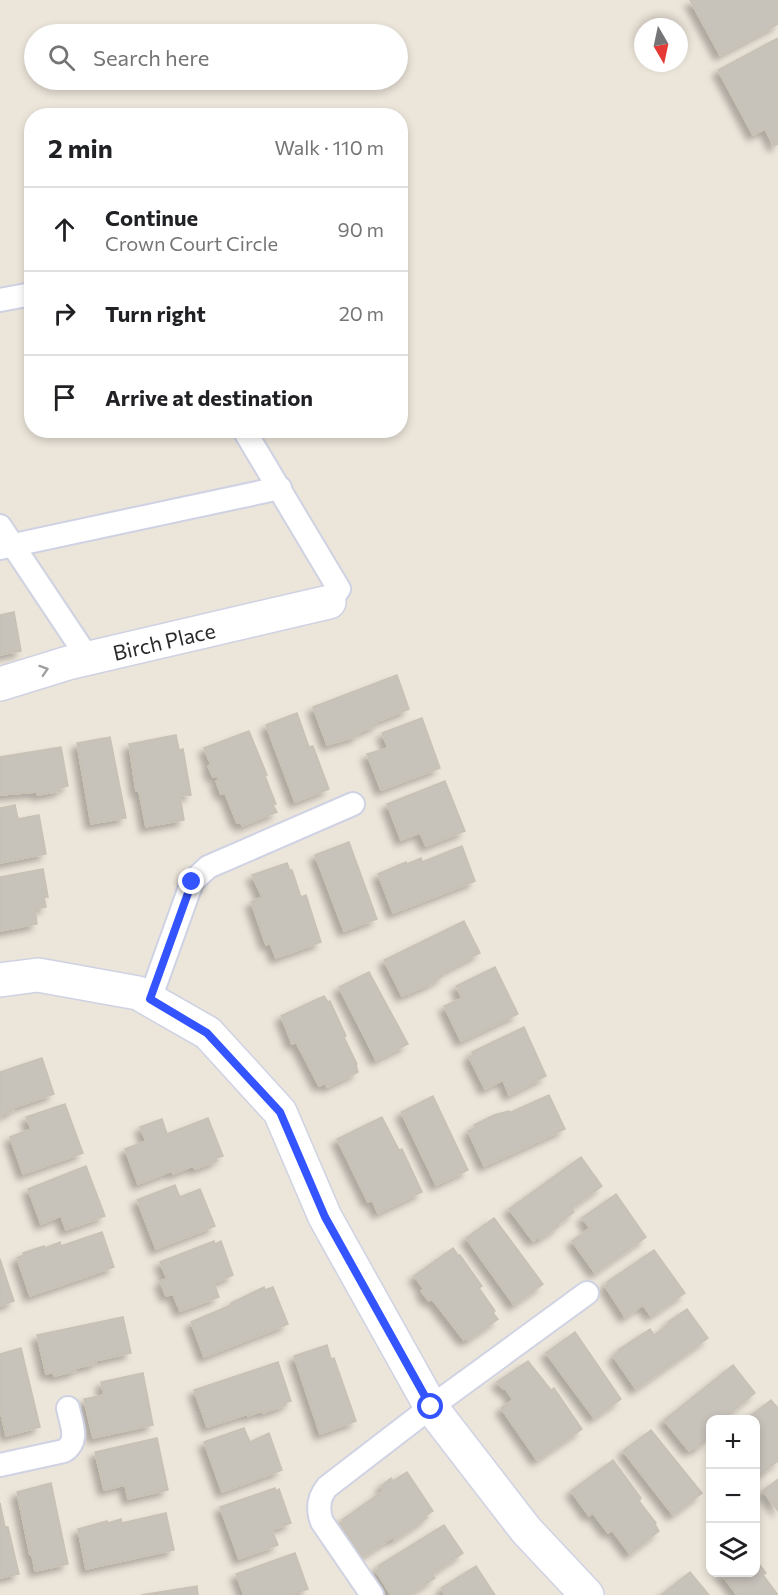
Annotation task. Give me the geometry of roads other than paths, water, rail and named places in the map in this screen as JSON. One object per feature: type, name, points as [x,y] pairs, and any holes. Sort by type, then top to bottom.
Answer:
[{"type":"street","name":"Birch Place","points":[[0,684],[88,658],[329,602]]},
{"type":"street","points":[[0,980],[38,975],[138,993],[207,1033],[280,1112],[325,1217],[431,1407],[526,1530],[587,1595]]},
{"type":"lane","points":[[0,300],[24,296]]},
{"type":"lane","points":[[249,438],[339,589],[329,602]]},
{"type":"lane","points":[[88,658],[4,540],[280,488]]},
{"type":"lane","points":[[150,999],[192,882],[208,867],[353,804]]},
{"type":"lane","points":[[372,1595],[322,1522],[319,1514],[322,1494],[327,1487],[431,1407],[587,1293]]},
{"type":"lane","points":[[0,1465],[64,1451],[70,1447],[74,1436],[68,1408]]}]
